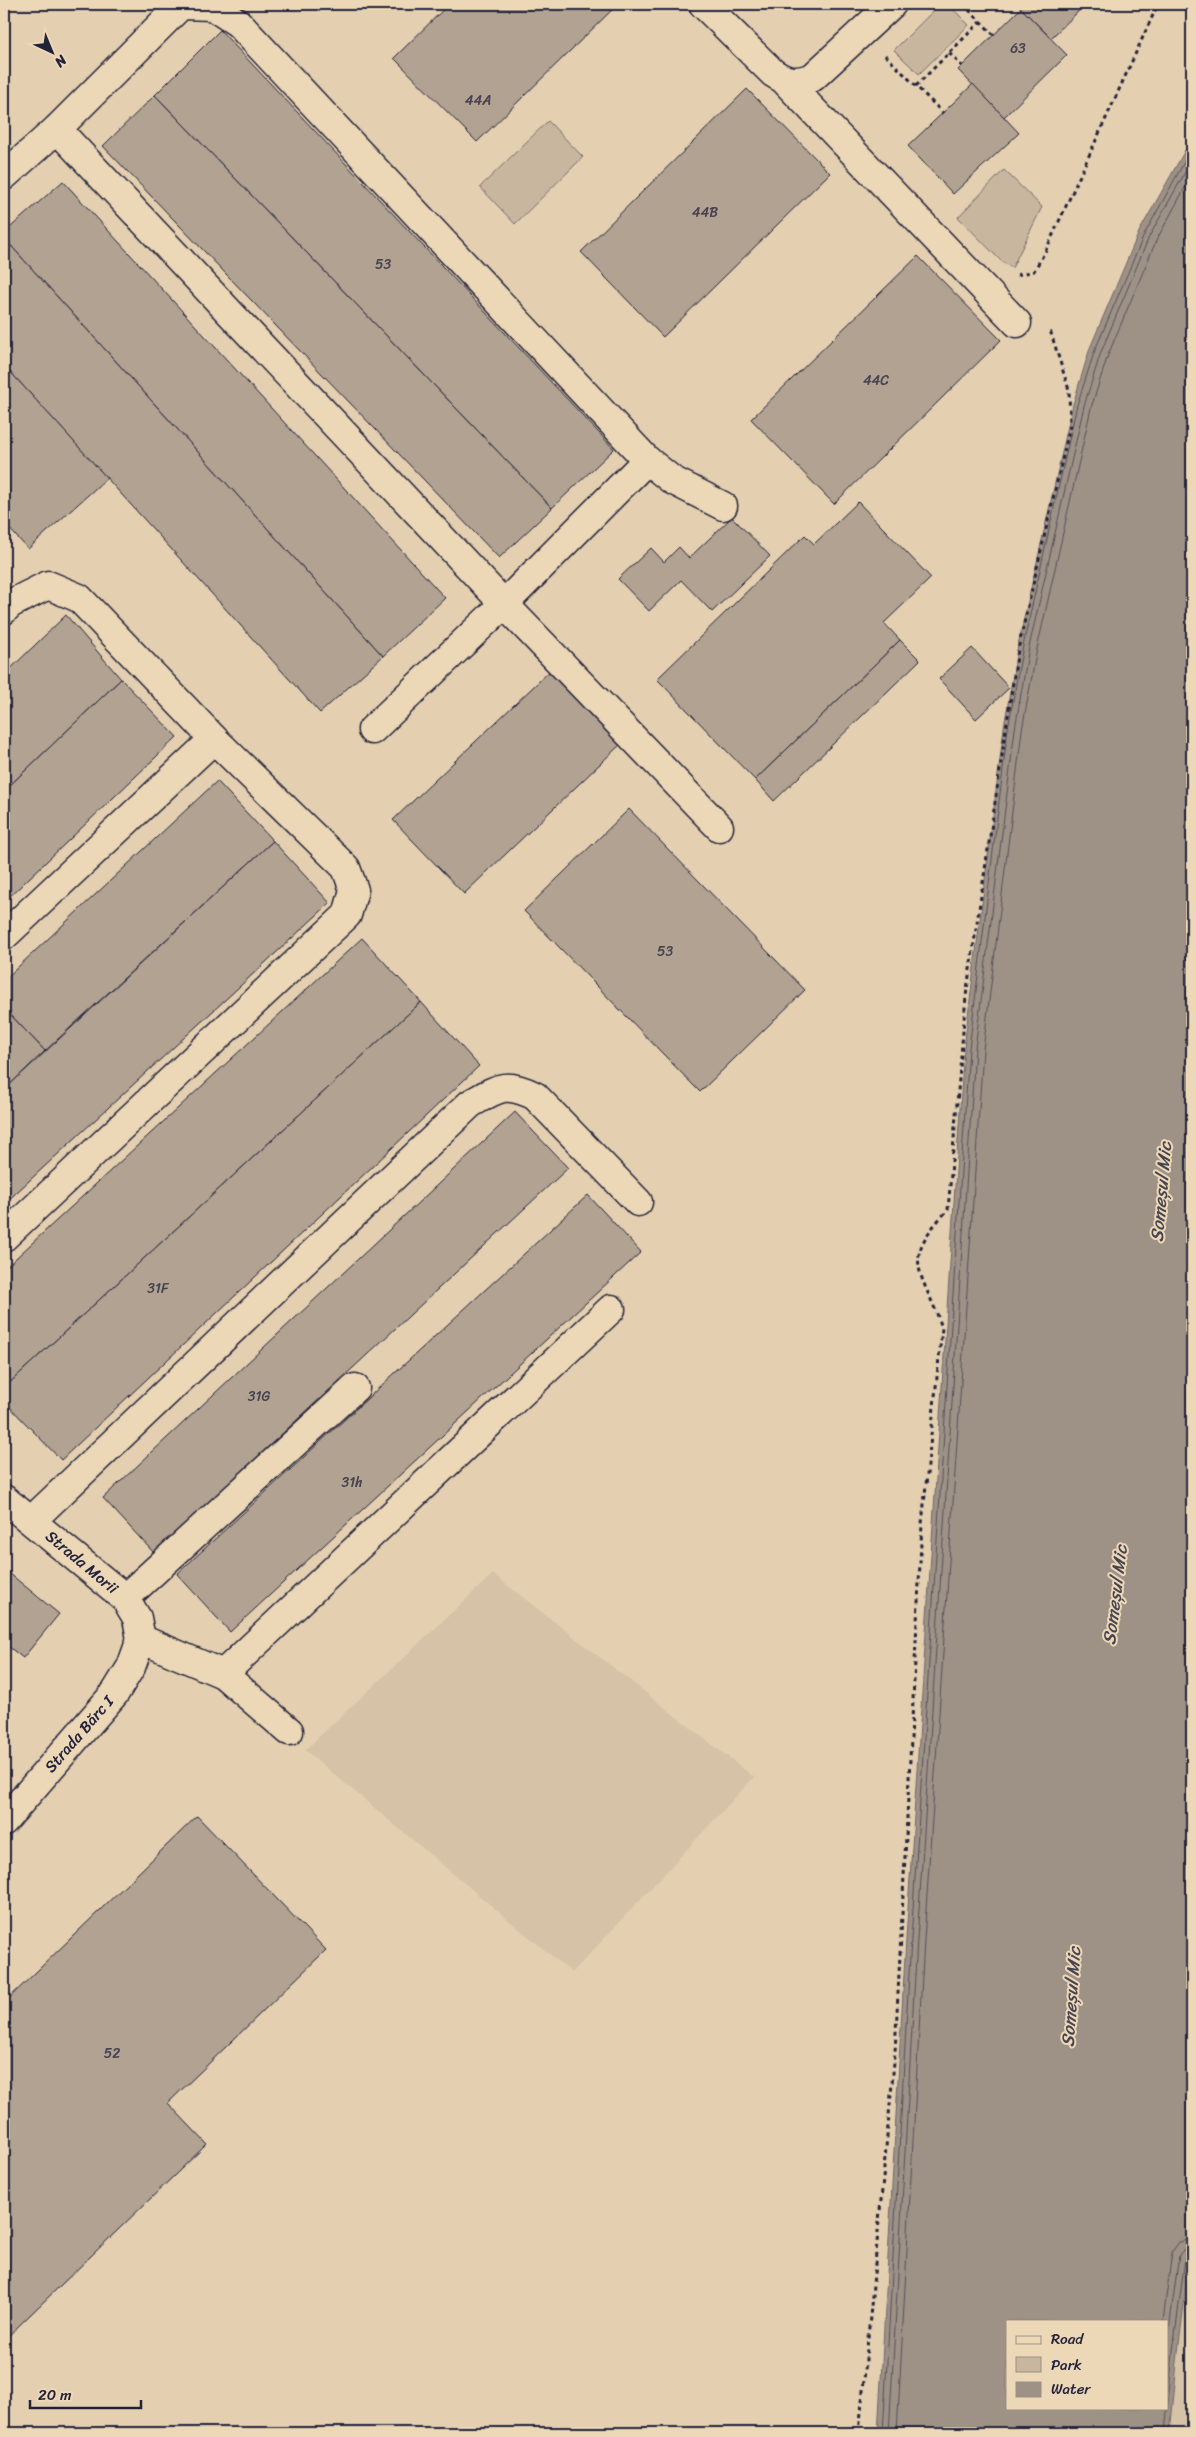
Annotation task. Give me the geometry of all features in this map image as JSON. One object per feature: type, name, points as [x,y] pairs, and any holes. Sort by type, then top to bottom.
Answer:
[{"type":"street","points":[[703,4],[773,73],[786,82],[1017,322]]},
{"type":"street","points":[[786,82],[800,82],[813,78],[892,4]]},
{"type":"street","points":[[4,176],[57,129],[181,5],[212,6],[238,22],[647,460],[672,480],[723,506]]},
{"type":"street","points":[[57,129],[504,604],[719,827]]},
{"type":"street","points":[[372,730],[504,604],[647,460]]},
{"type":"street","points":[[4,1236],[347,916],[354,890],[346,868],[214,739],[79,598],[48,585],[6,605]]},
{"type":"street","points":[[4,936],[214,739]]},
{"type":"street","points":[[32,1520],[463,1111],[495,1089],[516,1086],[535,1096],[638,1202]]},
{"type":"street","points":[[223,1674],[611,1309]]},
{"type":"street","points":[[125,1598],[355,1388]]},
{"type":"street","name":"Strada Morii","points":[[4,1499],[125,1598],[137,1618],[141,1639]]},
{"type":"street","points":[[141,1639],[223,1674],[289,1732]]},
{"type":"street","name":"Strada Bărc I","points":[[4,1821],[115,1693],[130,1667],[141,1639]]},
{"type":"path","points":[[963,4],[994,35]]},
{"type":"path","points":[[1020,283],[1014,275],[1034,271],[1046,250],[1158,4]]},
{"type":"path","points":[[916,86],[980,22]]},
{"type":"path","points":[[863,32],[943,113]]},
{"type":"path","points":[[949,53],[962,66]]},
{"type":"path","points":[[859,2433],[895,2052],[922,1524],[942,1328],[934,1304],[918,1270],[918,1250],[931,1227],[948,1210],[966,996],[1018,649],[1070,426],[1069,390],[1050,329],[1045,322]]},
{"type":"shaded area","points":[[493,1574],[754,1777],[572,1973],[305,1750]]},
{"type":"shaded area","points":[[1192,2240],[1192,2433],[1170,2433],[1178,2352]]},
{"type":"green space","points":[[940,4],[948,4],[969,25],[919,74],[894,50]]},
{"type":"green space","points":[[548,121],[583,157],[515,224],[480,187]]},
{"type":"green space","points":[[1004,170],[1042,207],[1012,268],[1001,261],[958,217]]},
{"type":"water","name":"Someșul Mic","points":[[1192,138],[1192,2240],[1170,2433],[878,2433],[906,1939],[964,1048],[1004,727],[1018,645],[1073,404],[1090,348],[1139,232]]},
{"type":"building","points":[[449,4],[618,4],[477,142],[394,58]]},
{"type":"building","points":[[1017,4],[1086,4],[1051,38]]},
{"type":"building","points":[[1021,8],[1067,55],[1004,117],[958,70]]},
{"type":"building","points":[[220,30],[614,449],[552,508],[155,95]]},
{"type":"building","points":[[973,84],[1019,133],[953,194],[908,146]]},
{"type":"building","points":[[747,89],[830,173],[663,337],[581,252]]},
{"type":"building","points":[[155,95],[552,508],[499,558],[103,146]]},
{"type":"building","points":[[63,181],[445,598],[383,656],[4,238],[4,233]]},
{"type":"building","points":[[4,238],[383,656],[320,713],[4,365]]},
{"type":"building","points":[[918,256],[1001,340],[834,504],[751,419]]},
{"type":"building","points":[[4,365],[107,478],[28,549],[4,523]]},
{"type":"building","points":[[858,502],[931,578],[884,623],[900,640],[755,780],[657,679],[805,535],[814,544]]},
{"type":"building","points":[[732,517],[770,556],[712,612],[681,580],[649,611],[618,579],[651,548],[664,562],[679,547],[689,558]]},
{"type":"building","points":[[66,615],[121,679],[4,791],[4,675]]},
{"type":"building","points":[[900,640],[920,660],[774,801],[755,780]]},
{"type":"building","points":[[972,648],[1009,688],[976,719],[939,679]]},
{"type":"building","points":[[554,667],[624,741],[464,894],[393,820]]},
{"type":"building","points":[[121,679],[177,737],[4,902],[4,791]]},
{"type":"building","points":[[217,781],[273,841],[45,1051],[4,1008],[4,980]]},
{"type":"building","points":[[629,809],[805,990],[700,1092],[524,911]]},
{"type":"building","points":[[273,841],[330,903],[4,1204],[4,1090]]},
{"type":"building","points":[[362,938],[421,1002],[4,1388],[4,1269]]},
{"type":"building","points":[[421,1002],[479,1066],[61,1460],[4,1401],[4,1388]]},
{"type":"building","points":[[4,1008],[45,1051],[4,1090]]},
{"type":"building","points":[[515,1112],[568,1168],[154,1553],[103,1498]]},
{"type":"building","points":[[588,1195],[641,1252],[230,1632],[177,1574]]},
{"type":"building","points":[[4,1569],[59,1614],[23,1658],[4,1643]]},
{"type":"building","points":[[197,1816],[326,1950],[168,2103],[207,2144],[4,2340],[4,2003]]}]
